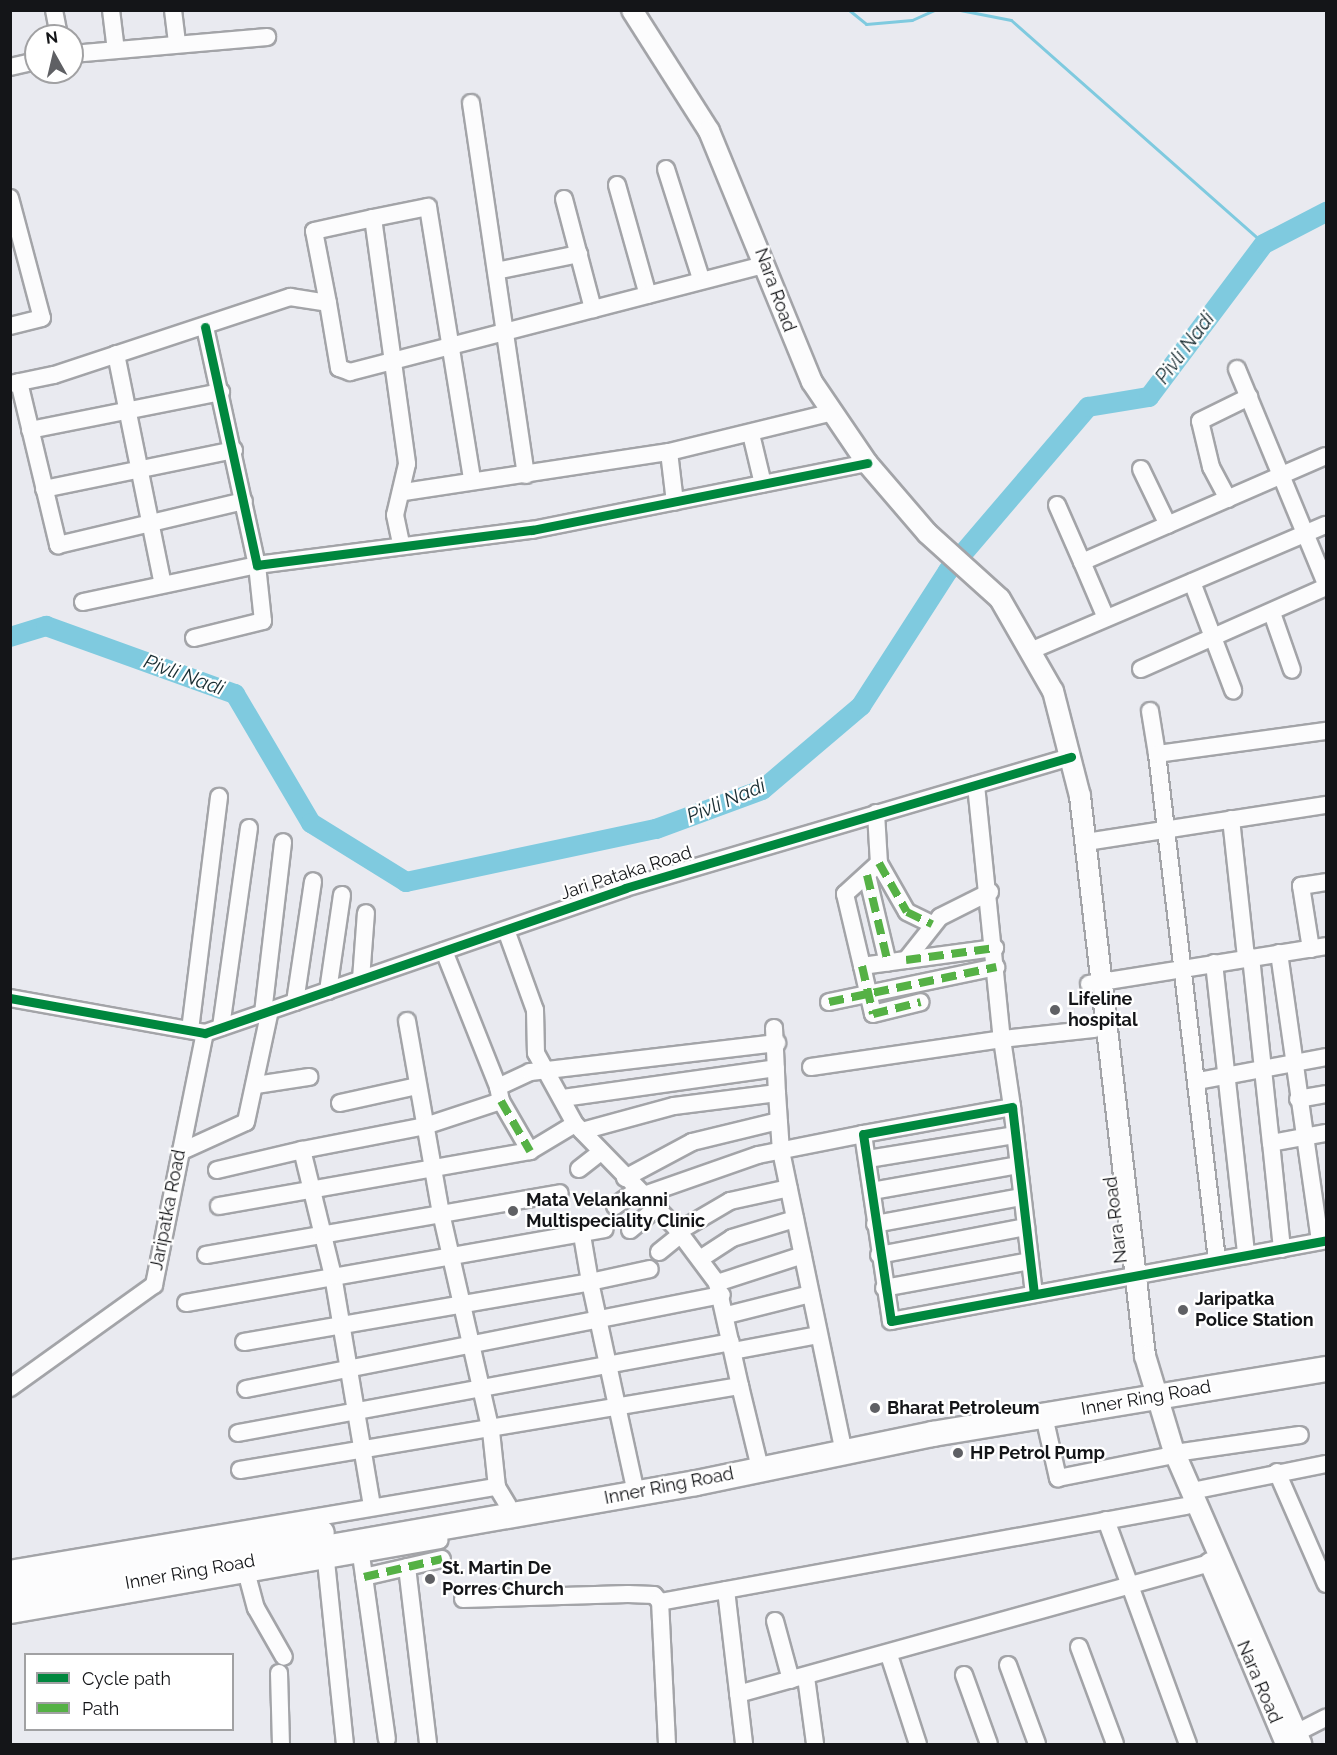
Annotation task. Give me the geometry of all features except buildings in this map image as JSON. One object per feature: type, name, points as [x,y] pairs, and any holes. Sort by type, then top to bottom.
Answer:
[{"type":"highway","name":"Inner Ring Road","points":[[10,1585],[440,1533],[1044,1416],[1326,1356]]},
{"type":"highway","name":"Inner Ring Road","points":[[10,1603],[502,1496],[634,1484],[842,1444],[1151,1393],[1326,1369]]},
{"type":"main road","name":"Nara Road","points":[[632,10],[709,131],[812,382],[867,463],[946,551],[975,571],[1000,599],[1053,691],[1086,842],[1095,983],[1094,1029],[1128,1277],[1151,1393],[1189,1498],[1294,1740]]},
{"type":"main road","name":"Nara Road","points":[[1066,753],[1128,1277]]},
{"type":"main road","name":"Nara Road","points":[[1189,1498],[1210,1563],[1294,1740]]},
{"type":"street","points":[[111,10],[116,48]]},
{"type":"street","points":[[173,10],[177,44]]},
{"type":"street","points":[[84,52],[267,37]]},
{"type":"street","points":[[471,103],[507,331],[526,474]]},
{"type":"street","points":[[666,169],[700,279]]},
{"type":"street","points":[[617,185],[648,295]]},
{"type":"street","points":[[10,198],[18,262],[42,318],[10,326]]},
{"type":"street","points":[[564,199],[593,309]]},
{"type":"street","points":[[472,480],[449,347],[428,207],[314,231],[339,368],[351,372],[449,347],[507,331],[648,295],[700,279],[764,265]]},
{"type":"street","points":[[373,218],[396,360],[407,464],[404,492],[395,515],[401,544]]},
{"type":"street","points":[[496,271],[579,254]]},
{"type":"street","points":[[244,501],[150,526],[58,545],[30,430],[15,383],[206,327],[290,297],[328,303]]},
{"type":"street","points":[[194,638],[263,621],[257,565],[206,327]]},
{"type":"street","points":[[116,354],[125,410],[164,584]]},
{"type":"street","points":[[1141,669],[1215,640],[1326,586],[1302,535],[1281,474],[1237,369]]},
{"type":"street","points":[[30,430],[221,392]]},
{"type":"street","points":[[1228,499],[1211,467],[1200,421],[1249,397]]},
{"type":"street","points":[[404,492],[669,452],[752,434],[833,412]]},
{"type":"street","points":[[752,434],[763,484]]},
{"type":"street","points":[[44,489],[138,467],[234,450]]},
{"type":"street","points":[[669,452],[675,502]]},
{"type":"street","points":[[1082,562],[1326,456]]},
{"type":"street","points":[[83,602],[257,565],[401,544],[532,530],[867,463]]},
{"type":"street","points":[[1141,469],[1168,525]]},
{"type":"street","points":[[1057,505],[1106,618]]},
{"type":"street","points":[[1030,651],[1326,525]]},
{"type":"street","points":[[1192,582],[1233,690]]},
{"type":"street","points":[[1272,613],[1292,670]]},
{"type":"street","points":[[1150,711],[1168,830],[1217,1260]]},
{"type":"street","points":[[1157,754],[1326,731]]},
{"type":"street","name":"Jari Pataka Road","points":[[205,1030],[267,1012],[506,930],[876,813],[976,785],[1066,753]]},
{"type":"street","points":[[976,785],[990,892],[1002,1039],[1034,1294]]},
{"type":"street","points":[[205,1030],[219,798]]},
{"type":"street","points":[[1086,842],[1326,805]]},
{"type":"street","points":[[876,813],[879,863],[907,912],[932,924]]},
{"type":"street","points":[[1231,819],[1282,1249]]},
{"type":"street","points":[[205,1030],[249,828]]},
{"type":"street","points":[[180,1152],[246,1122],[256,1085],[267,1012],[283,842]]},
{"type":"street","points":[[879,863],[852,885],[844,902],[862,966],[866,994],[873,1014],[921,1002]]},
{"type":"street","points":[[867,875],[888,963]]},
{"type":"street","points":[[295,1002],[313,881]]},
{"type":"street","points":[[1095,983],[1318,947],[1301,886],[1326,882]]},
{"type":"street","points":[[906,960],[932,924],[990,892]]},
{"type":"street","points":[[328,990],[342,895]]},
{"type":"street","points":[[361,979],[366,913]]},
{"type":"street","points":[[506,930],[535,1010],[536,1053],[578,1128],[639,1193],[680,1232],[720,1289],[758,1460]]},
{"type":"street","points":[[862,966],[994,948]]},
{"type":"street","points":[[444,951],[500,1094],[530,1151]]},
{"type":"street","points":[[863,1134],[888,1316],[897,1322],[1034,1294],[1323,1241],[1298,1099],[1279,953]]},
{"type":"street","points":[[1214,963],[1246,1255]]},
{"type":"street","points":[[829,1002],[996,967]]},
{"type":"street","points":[[10,998],[205,1030]]},
{"type":"street","points":[[10,1569],[372,1506],[502,1496],[483,1388],[441,1213],[406,1020]]},
{"type":"street","points":[[811,1066],[1002,1039],[1094,1029]]},
{"type":"street","name":"Jaripatka Road","points":[[10,1388],[154,1285],[205,1030]]},
{"type":"street","points":[[217,1170],[302,1150],[425,1126],[500,1094],[530,1072],[669,1056],[775,1036],[781,1151],[842,1444]]},
{"type":"street","points":[[669,1056],[674,1106]]},
{"type":"street","points":[[1198,1081],[1262,1071],[1326,1057]]},
{"type":"street","points":[[563,1098],[671,1079],[776,1068]]},
{"type":"street","points":[[256,1085],[309,1077]]},
{"type":"street","points":[[340,1103],[417,1086]]},
{"type":"street","points":[[219,1206],[310,1188],[530,1151],[578,1128],[674,1106],[777,1093]]},
{"type":"street","points":[[1298,1099],[1326,1094]]},
{"type":"street","points":[[615,1206],[639,1193],[781,1151],[1012,1107]]},
{"type":"street","points":[[625,1178],[692,1142],[779,1121]]},
{"type":"street","points":[[1271,1143],[1326,1133]]},
{"type":"street","points":[[868,1159],[1014,1135]]},
{"type":"street","points":[[302,1150],[333,1276],[346,1369],[372,1506]]},
{"type":"street","points":[[579,1169],[601,1152]]},
{"type":"street","points":[[872,1191],[1018,1165]]},
{"type":"street","points":[[659,1252],[680,1232],[730,1201],[789,1188]]},
{"type":"street","points":[[206,1254],[560,1193]]},
{"type":"street","points":[[875,1224],[1021,1197]]},
{"type":"street","points":[[630,1230],[656,1209]]},
{"type":"street","points":[[700,1258],[732,1238],[795,1219]]},
{"type":"street","points":[[879,1255],[1026,1227]]},
{"type":"street","points":[[186,1303],[333,1276],[452,1260],[605,1229]]},
{"type":"street","points":[[582,1235],[597,1321],[634,1484]]},
{"type":"street","points":[[246,1389],[597,1321],[720,1289],[802,1255]]},
{"type":"street","points":[[884,1288],[1030,1261]]},
{"type":"street","points":[[244,1342],[341,1323],[590,1282],[650,1269]]},
{"type":"street","points":[[727,1315],[810,1294]]},
{"type":"street","points":[[238,1433],[607,1364],[818,1335]]},
{"type":"street","points":[[240,1470],[491,1431],[740,1386]]},
{"type":"street","points":[[1044,1416],[1058,1478],[1172,1454],[1300,1435]]},
{"type":"street","points":[[660,1602],[1106,1520],[1277,1472],[1326,1464]]},
{"type":"street","points":[[1277,1472],[1326,1584]]},
{"type":"street","points":[[1106,1520],[1188,1744]]},
{"type":"street","points":[[10,1615],[361,1555],[440,1533],[442,1562],[364,1577]]},
{"type":"street","points":[[361,1555],[387,1739]]},
{"type":"street","points":[[326,1561],[345,1744]]},
{"type":"street","points":[[738,1694],[889,1655],[1210,1563]]},
{"type":"street","points":[[407,1567],[428,1744]]},
{"type":"street","points":[[247,1575],[256,1608],[281,1665],[280,1744]]},
{"type":"street","points":[[726,1590],[744,1744]]},
{"type":"street","points":[[463,1599],[654,1595],[660,1602],[668,1744]]},
{"type":"street","points":[[775,1621],[798,1678],[815,1744]]},
{"type":"street","points":[[1079,1647],[1115,1744]]},
{"type":"street","points":[[889,1655],[918,1744]]},
{"type":"street","points":[[1008,1665],[1037,1744]]},
{"type":"street","points":[[964,1675],[989,1744]]},
{"type":"street","points":[[1294,1740],[1326,1718]]},
{"type":"waterway","points":[[731,10],[759,10]]},
{"type":"waterway","points":[[849,10],[866,24],[912,20],[934,10]]},
{"type":"waterway","points":[[960,10],[1011,20],[1264,244]]},
{"type":"waterway","name":"Pivli Nadi","points":[[10,637],[46,626],[235,694],[311,823],[406,882],[656,829],[762,790],[861,706],[948,571],[1088,407],[1149,397],[1264,244],[1326,212]]},
{"type":"marked path","points":[[879,863],[907,912],[932,924]]},
{"type":"marked path","points":[[867,875],[888,963]]},
{"type":"marked path","points":[[906,960],[995,948]]},
{"type":"marked path","points":[[862,966],[873,1014],[921,1002]]},
{"type":"marked path","points":[[829,1002],[996,967]]},
{"type":"marked path","points":[[501,1101],[530,1151]]},
{"type":"marked path","points":[[364,1577],[442,1559]]},
{"type":"cycle path","points":[[205,327],[257,565],[532,530],[867,463]]},
{"type":"cycle path","points":[[10,998],[205,1033],[625,888],[1071,757]]},
{"type":"cycle path","points":[[1034,1294],[1012,1107],[863,1134],[891,1321],[1326,1240]]},
{"type":"place","name":"Lifeline hospital","points":[[1055,1010]]},
{"type":"place","name":"Mata Velankanni Multispeciality Clinic","points":[[513,1211]]},
{"type":"place","name":"Jaripatka Police Station","points":[[1183,1310]]},
{"type":"place","name":"Bharat Petroleum","points":[[875,1408]]},
{"type":"place","name":"HP Petrol Pump","points":[[958,1453]]},
{"type":"place","name":"St. Martin De Porres Church","points":[[430,1579]]}]
